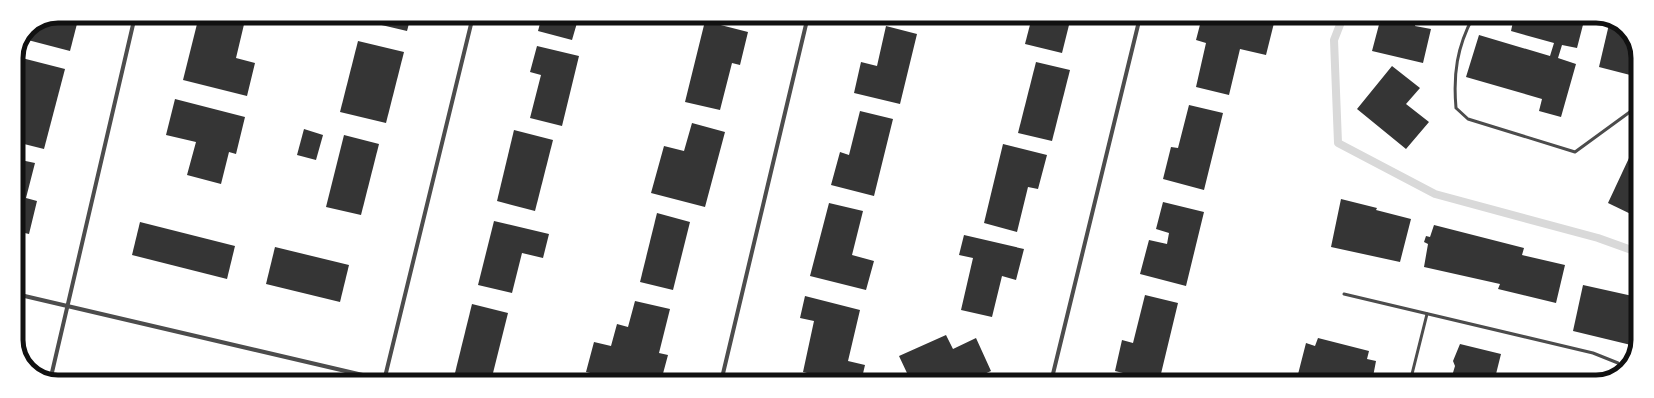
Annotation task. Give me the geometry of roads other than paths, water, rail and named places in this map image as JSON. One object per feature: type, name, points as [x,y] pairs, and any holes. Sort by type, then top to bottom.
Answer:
[{"type":"street","points":[[52,374],[133,23]]},
{"type":"street","points":[[385,375],[471,23]]},
{"type":"street","points":[[723,375],[806,23]]},
{"type":"street","points":[[1053,375],[1139,23]]},
{"type":"street","points":[[23,296],[359,375]]},
{"type":"lane","points":[[1470,23],[1465,31],[1453,82],[1456,108],[1468,119],[1575,152],[1631,111]]},
{"type":"lane","points":[[1344,294],[1593,353],[1618,363],[1620,365]]},
{"type":"lane","points":[[1412,375],[1427,314]]},
{"type":"waterway","points":[[1341,23],[1334,40],[1338,143],[1435,194],[1598,238],[1631,250]]}]
